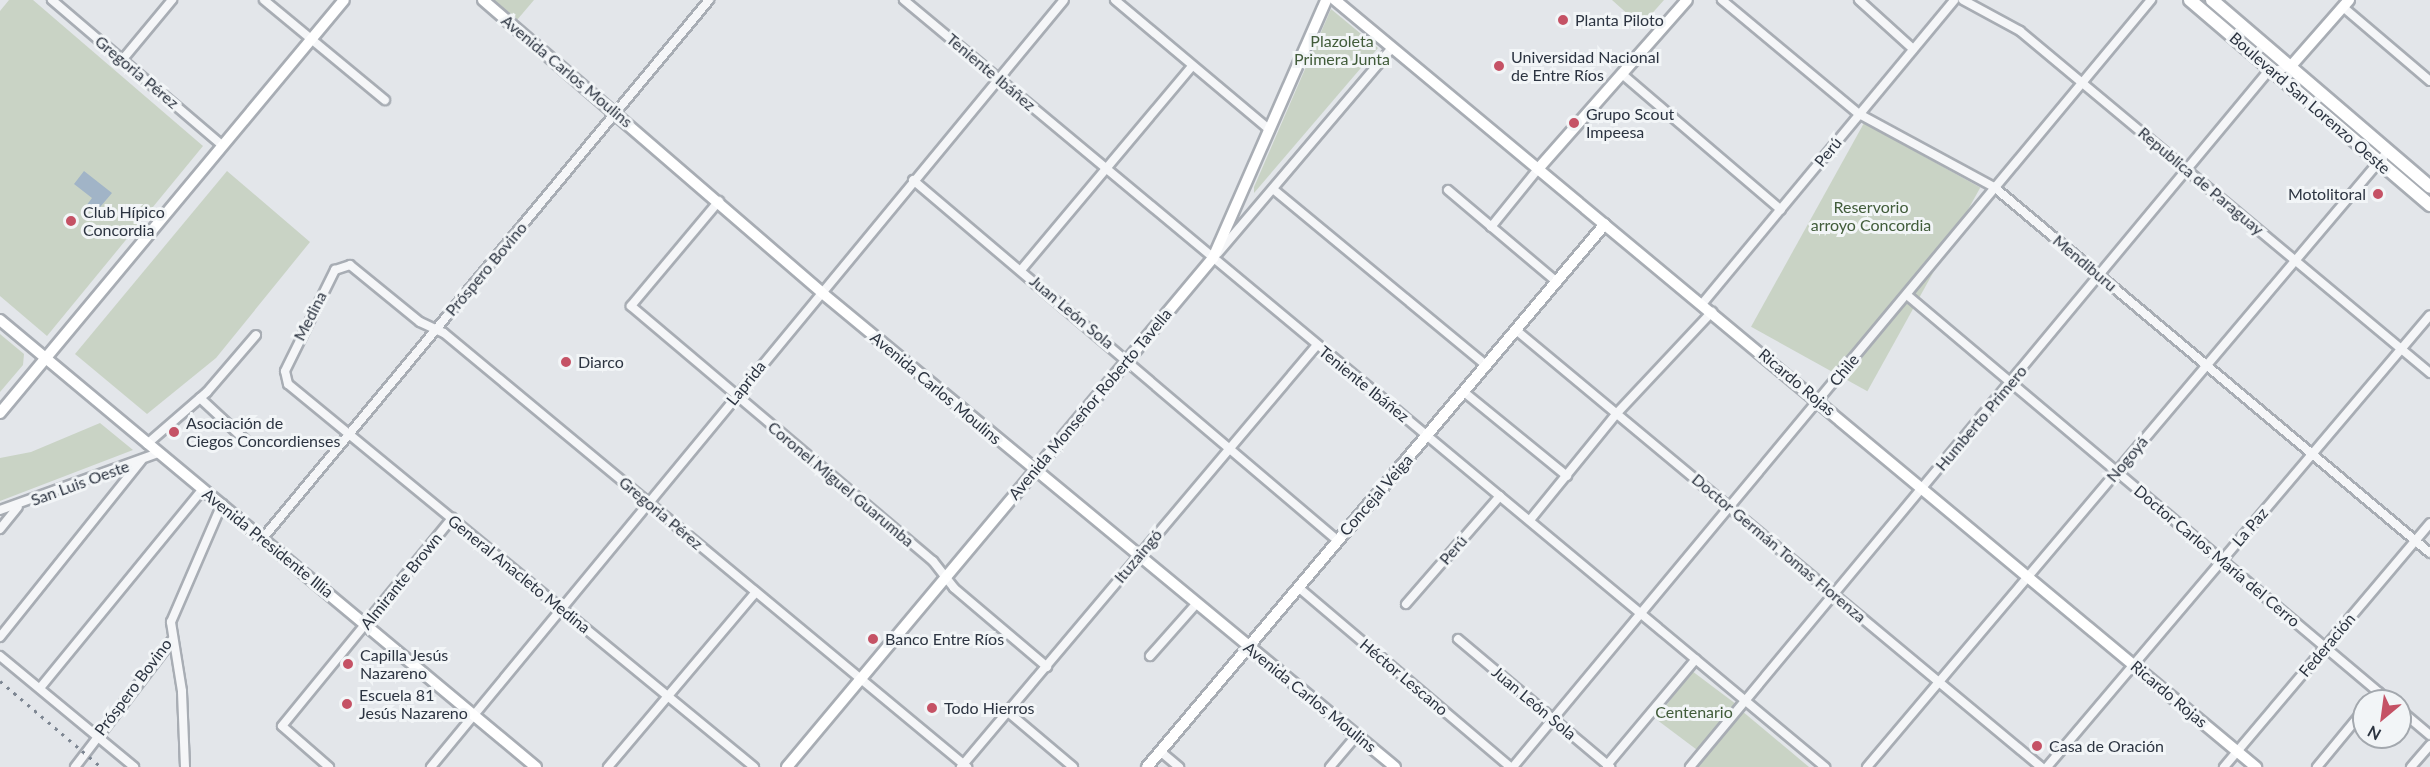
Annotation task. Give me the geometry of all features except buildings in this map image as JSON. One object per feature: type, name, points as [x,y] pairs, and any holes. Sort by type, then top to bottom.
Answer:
[{"type":"main road","name":"Boulevard San Lorenzo Oeste","points":[[2190,0],[2430,205]]},
{"type":"main road","name":"Boulevard San Lorenzo Oeste","points":[[2212,0],[2430,187]]},
{"type":"street","name":"Gregoria Pérez","points":[[52,0],[222,145]]},
{"type":"street","points":[[123,59],[171,0]]},
{"type":"street","points":[[264,0],[385,100]]},
{"type":"street","points":[[0,413],[44,357],[344,0]]},
{"type":"street","name":"Avenida Carlos Moulins","points":[[483,0],[719,201],[821,292],[1395,767]]},
{"type":"street","name":"Próspero Bovino","points":[[263,538],[709,0]]},
{"type":"street","name":"Teniente Ibáñez","points":[[904,0],[1825,767]]},
{"type":"street","name":"Laprida","points":[[430,767],[1064,0]]},
{"type":"street","points":[[1114,0],[1270,130]]},
{"type":"street","name":"Avenida Monseñor Roberto Tavella","points":[[787,767],[1213,258],[1326,0]]},
{"type":"street","name":"Ricardo Rojas","points":[[1335,0],[1924,486],[2256,767]]},
{"type":"street","points":[[1491,226],[1538,169],[1687,0]]},
{"type":"street","name":"Mendiburu","points":[[1722,0],[1859,114],[1994,187],[2430,553]]},
{"type":"street","points":[[1859,0],[1912,49]]},
{"type":"street","name":"Perú","points":[[1702,304],[1954,0]]},
{"type":"street","name":"Republica de Paraguay","points":[[1963,0],[2020,32],[2187,168],[2430,373]]},
{"type":"street","name":"Chile","points":[[1512,767],[2151,0]]},
{"type":"street","points":[[2273,71],[2291,66],[2346,4],[2430,81]]},
{"type":"street","points":[[1213,258],[1392,48]]},
{"type":"street","points":[[1022,270],[1192,66]]},
{"type":"street","name":"Humberto Primero","points":[[1690,767],[2187,168],[2273,71]]},
{"type":"street","points":[[1622,74],[1781,210]]},
{"type":"street","name":"Nogoyá","points":[[1867,767],[2388,151]]},
{"type":"street","name":"Juan León Sola","points":[[913,180],[1231,446],[1337,540]]},
{"type":"street","points":[[1274,189],[1486,365]]},
{"type":"street","points":[[1448,190],[1557,282]]},
{"type":"street","name":"Coronel Miguel Guarumba","points":[[719,201],[631,306],[945,576],[1047,667]]},
{"type":"street","name":"Concejal Veiga","points":[[1147,767],[1605,224]]},
{"type":"street","name":"Gregoria Pérez","points":[[350,265],[436,329],[861,678],[964,766]]},
{"type":"street","name":"Medina","points":[[285,380],[320,297],[335,270],[350,265]]},
{"type":"street","name":"Doctor Carlos María del Cerro","points":[[1907,295],[2375,689]]},
{"type":"street","points":[[1530,520],[1617,413],[1712,312]]},
{"type":"street","name":"La Paz","points":[[2047,767],[2430,315]]},
{"type":"street","name":"Avenida Presidente Illia","points":[[0,320],[536,767]]},
{"type":"street","name":"Doctor Germán Tomas Florenza","points":[[1516,330],[2041,767]]},
{"type":"street","points":[[147,444],[200,398],[256,335]]},
{"type":"street","name":"Ituzaingó","points":[[964,766],[1138,555],[1317,345]]},
{"type":"street","name":"General Anacleto Medina","points":[[285,380],[754,767]]},
{"type":"street","points":[[1464,392],[1567,476]]},
{"type":"street","points":[[200,398],[245,440]]},
{"type":"street","name":"San Luis Oeste","points":[[0,510],[18,506],[158,453]]},
{"type":"street","points":[[0,637],[141,461]]},
{"type":"street","points":[[40,688],[203,489]]},
{"type":"street","name":"Perú","points":[[1406,604],[1500,496]]},
{"type":"street","name":"Próspero Bovino","points":[[75,767],[96,735],[173,639],[173,610],[222,504]]},
{"type":"street","points":[[0,529],[18,506]]},
{"type":"street","name":"Almirante Brown","points":[[329,767],[282,726],[452,518]]},
{"type":"street","name":"Federación","points":[[2224,767],[2430,523]]},
{"type":"street","name":"Héctor Lescano","points":[[1298,587],[1512,767]]},
{"type":"street","points":[[608,767],[756,592]]},
{"type":"street","points":[[1150,656],[1197,603]]},
{"type":"street","points":[[173,639],[182,691],[185,767]]},
{"type":"street","name":"Juan León Sola","points":[[1458,639],[1609,766]]},
{"type":"street","points":[[0,656],[135,767]]},
{"type":"street","points":[[1609,766],[1696,659]]},
{"type":"street","points":[[1008,712],[1073,767]]},
{"type":"street","points":[[2412,720],[2430,735]]},
{"type":"street","points":[[2318,767],[2352,726]]},
{"type":"street","points":[[1330,767],[1357,735]]},
{"type":"street","points":[[2411,767],[2430,745]]},
{"type":"street","points":[[1160,751],[1179,767]]},
{"type":"green space","name":"Club Hípico Concordia","points":[[9,0],[33,0],[203,146],[47,336],[0,296],[0,11]]},
{"type":"green space","points":[[494,0],[534,0],[517,20]]},
{"type":"green space","points":[[1612,0],[1664,0],[1641,26]]},
{"type":"green space","name":"Plazoleta Primera Junta","points":[[1331,9],[1378,48],[1254,193],[1254,187]]},
{"type":"green space","name":"Reservorio arroyo Concordia","points":[[1864,123],[1980,187],[1867,391],[1751,327]]},
{"type":"green space","name":"Club Hípico Concordia","points":[[227,171],[310,242],[216,358],[147,414],[75,354]]},
{"type":"green space","points":[[0,334],[24,354],[23,365],[0,392]]},
{"type":"green space","points":[[100,423],[133,450],[0,501],[0,458],[31,452]]},
{"type":"green space","name":"Centenario","points":[[1692,671],[1736,704],[1700,752],[1656,719]]},
{"type":"green space","name":"Centenario","points":[[1742,711],[1809,767],[1695,767]]},
{"type":"water","points":[[84,171],[112,193],[95,213],[86,206],[92,198],[74,184]]},
{"type":"railway","points":[[0,681],[101,767]]},
{"type":"place","name":"Planta Piloto","points":[[1563,20]]},
{"type":"place","name":"Universidad Nacional de Entre Ríos","points":[[1499,66]]},
{"type":"place","name":"Grupo Scout Impeesa","points":[[1574,123]]},
{"type":"place","name":"Motolitoral","points":[[2378,194]]},
{"type":"place","name":"Club Hípico Concordia","points":[[71,221]]},
{"type":"place","name":"Diarco","points":[[566,362]]},
{"type":"place","name":"Asociación de Ciegos Concordienses","points":[[174,432]]},
{"type":"place","name":"Banco Entre Ríos","points":[[873,639]]},
{"type":"place","name":"Capilla Jesús Nazareno","points":[[348,664]]},
{"type":"place","name":"Escuela 81 Jesús Nazareno","points":[[347,704]]},
{"type":"place","name":"Todo Hierros","points":[[932,708]]},
{"type":"place","name":"Casa de Oración","points":[[2037,746]]}]
